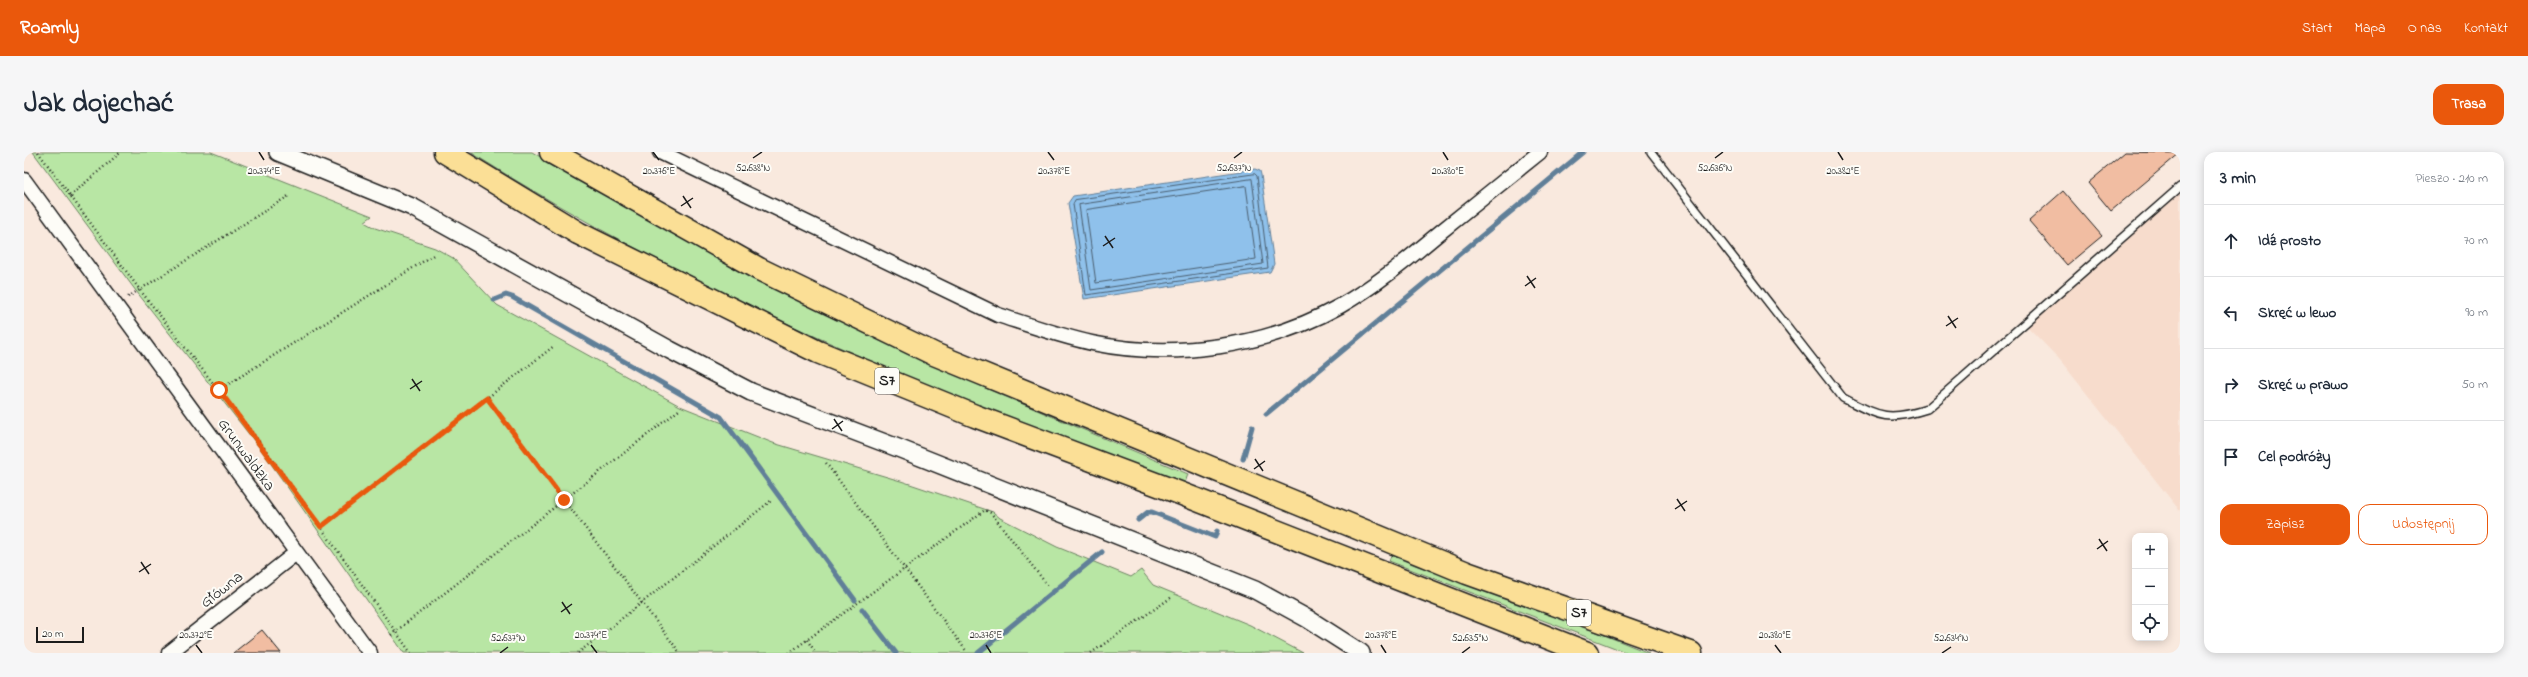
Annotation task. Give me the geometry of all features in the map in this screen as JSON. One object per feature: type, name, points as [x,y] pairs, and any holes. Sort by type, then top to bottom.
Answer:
[{"type":"highway","name":"S7","points":[[445,152],[578,233],[818,352],[968,414],[1177,492],[1587,653]]},
{"type":"highway","name":"S7","points":[[551,152],[759,269],[934,354],[1467,573],[1691,653]]},
{"type":"street","points":[[278,152],[412,207],[670,350],[751,392],[905,451],[1255,590],[1308,619],[1361,653]]},
{"type":"street","points":[[660,152],[998,315],[1049,332],[1093,343],[1140,349],[1206,347],[1242,342],[1288,329],[1340,306],[1392,272],[1540,152]]},
{"type":"street","name":"Grunwaldzka","points":[[24,180],[370,653]]},
{"type":"street","name":"Główna","points":[[169,653],[296,553]]},
{"type":"lane","points":[[1651,152],[1843,398],[1878,416],[1904,416],[1927,408],[2180,187]]},
{"type":"path","points":[[38,152],[140,290],[219,390],[321,527],[411,653]]},
{"type":"path","points":[[70,196],[121,152]]},
{"type":"path","points":[[136,291],[140,290],[290,195]]},
{"type":"path","points":[[219,390],[435,254]]},
{"type":"path","points":[[321,527],[554,346]]},
{"type":"path","points":[[487,398],[680,653]]},
{"type":"path","points":[[390,635],[679,410]]},
{"type":"path","points":[[826,463],[967,652]]},
{"type":"path","points":[[578,653],[772,500]]},
{"type":"path","points":[[789,653],[985,510],[991,513],[1048,586]]},
{"type":"path","points":[[1091,653],[1172,597]]},
{"type":"path","points":[[807,640],[816,653]]},
{"type":"shaded area","points":[[2180,191],[2180,511],[2060,360],[2024,323]]},
{"type":"green space","points":[[33,152],[211,152],[372,216],[364,222],[375,228],[435,248],[453,258],[497,305],[680,406],[773,443],[904,482],[993,512],[1000,518],[1057,547],[1131,577],[1141,570],[1153,585],[1250,625],[1303,653],[404,653],[260,448],[136,291]]},
{"type":"green space","points":[[470,152],[532,152],[700,249],[831,317],[992,391],[1188,474],[1185,483],[1000,414],[818,338],[729,296],[641,251],[555,203]]},
{"type":"green space","points":[[1391,555],[1542,610],[1649,653],[1628,653],[1389,561]]},
{"type":"water","points":[[1255,169],[1260,171],[1261,175],[1274,264],[1270,272],[1084,299],[1068,203],[1073,196]]},
{"type":"building","points":[[2125,152],[2180,153],[2111,211],[2088,183]]},
{"type":"building","points":[[2063,191],[2102,236],[2067,265],[2029,221]]},
{"type":"building","points":[[262,630],[281,653],[233,653]]},
{"type":"waterway","points":[[1266,414],[1583,152]]},
{"type":"waterway","points":[[494,300],[506,295],[512,297],[721,417],[855,600]]},
{"type":"waterway","points":[[1243,459],[1252,427]]},
{"type":"waterway","points":[[1138,520],[1148,512],[1152,512],[1215,537],[1217,531]]},
{"type":"waterway","points":[[978,653],[1102,552]]},
{"type":"waterway","points":[[862,609],[896,653]]},
{"type":"route","points":[[219,390],[264,448],[321,527],[487,398],[564,500]]}]
